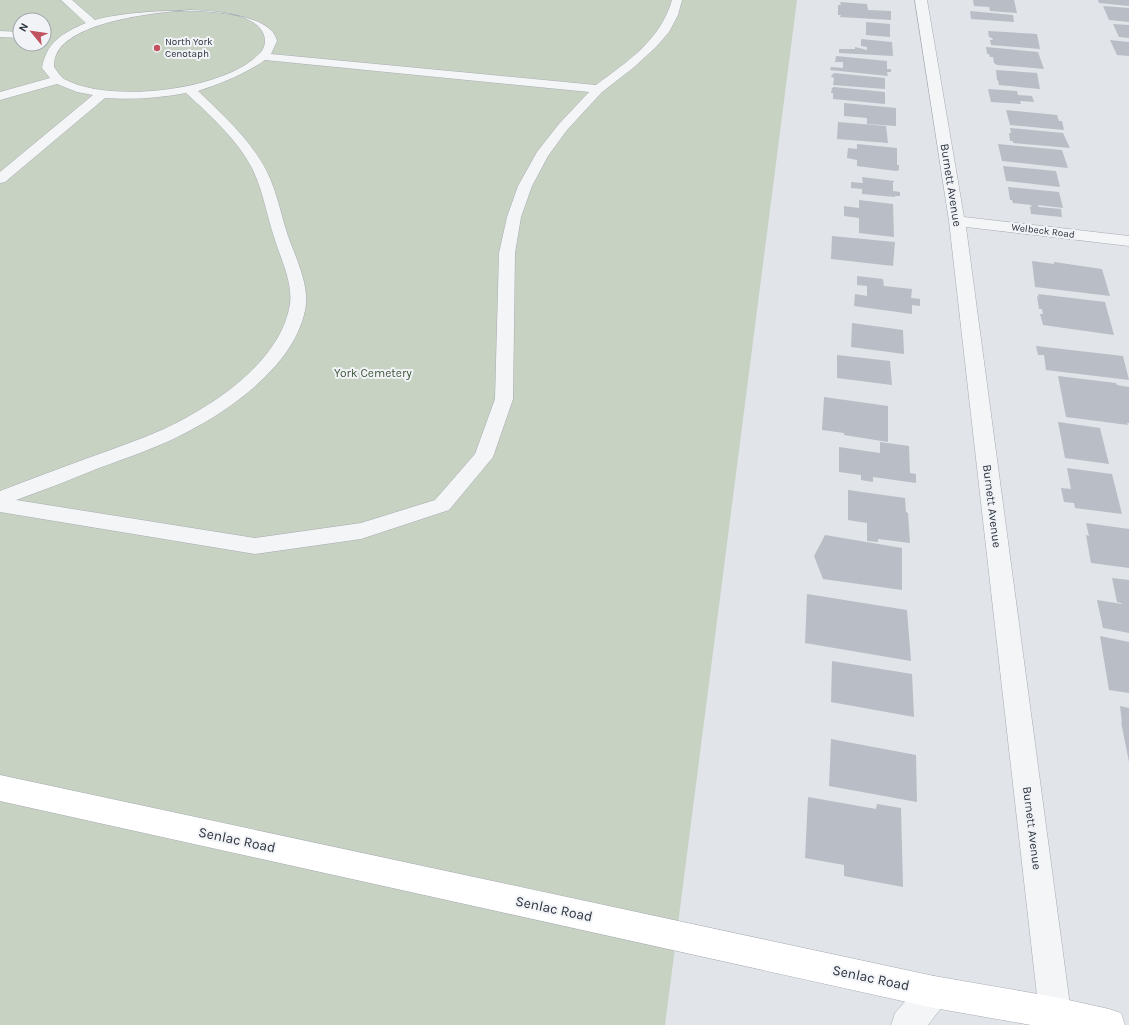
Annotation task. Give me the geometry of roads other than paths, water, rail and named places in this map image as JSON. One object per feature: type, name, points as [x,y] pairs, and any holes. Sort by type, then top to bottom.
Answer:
[{"type":"street","name":"Burnett Avenue","points":[[921,0],[957,221],[1055,1013]]},
{"type":"street","name":"Welbeck Road","points":[[957,221],[1129,242]]},
{"type":"street","name":"Senlac Road","points":[[0,788],[934,992],[1055,1013],[1109,1025]]},
{"type":"street","points":[[906,1025],[934,992]]},
{"type":"lane","points":[[66,0],[94,24]]},
{"type":"lane","points":[[222,9],[233,0]]},
{"type":"lane","points":[[0,505],[255,546],[361,531],[442,505],[484,457],[504,399],[507,253],[514,217],[525,186],[542,155],[563,127],[598,89],[629,66],[652,45],[664,30],[673,14],[677,0]]},
{"type":"lane","points":[[194,3],[245,14],[261,22],[270,32],[271,44],[264,56],[246,69],[221,80],[189,89],[152,94],[130,96],[102,94],[76,89],[58,80],[48,68],[50,53],[64,39],[94,24],[131,13],[194,3]]},
{"type":"lane","points":[[0,34],[12,35]]},
{"type":"lane","points":[[52,38],[64,39]]},
{"type":"lane","points":[[264,56],[598,89]]},
{"type":"lane","points":[[0,96],[58,80]]},
{"type":"lane","points":[[0,499],[137,446],[190,423],[234,394],[258,372],[279,351],[293,326],[298,303],[296,283],[260,172],[247,149],[229,128],[189,89]]},
{"type":"lane","points":[[0,179],[102,94]]},
{"type":"place","name":"North York Cenotaph","points":[[157,48]]},
{"type":"park label","name":"York Cemetery","points":[[373,373]]}]
